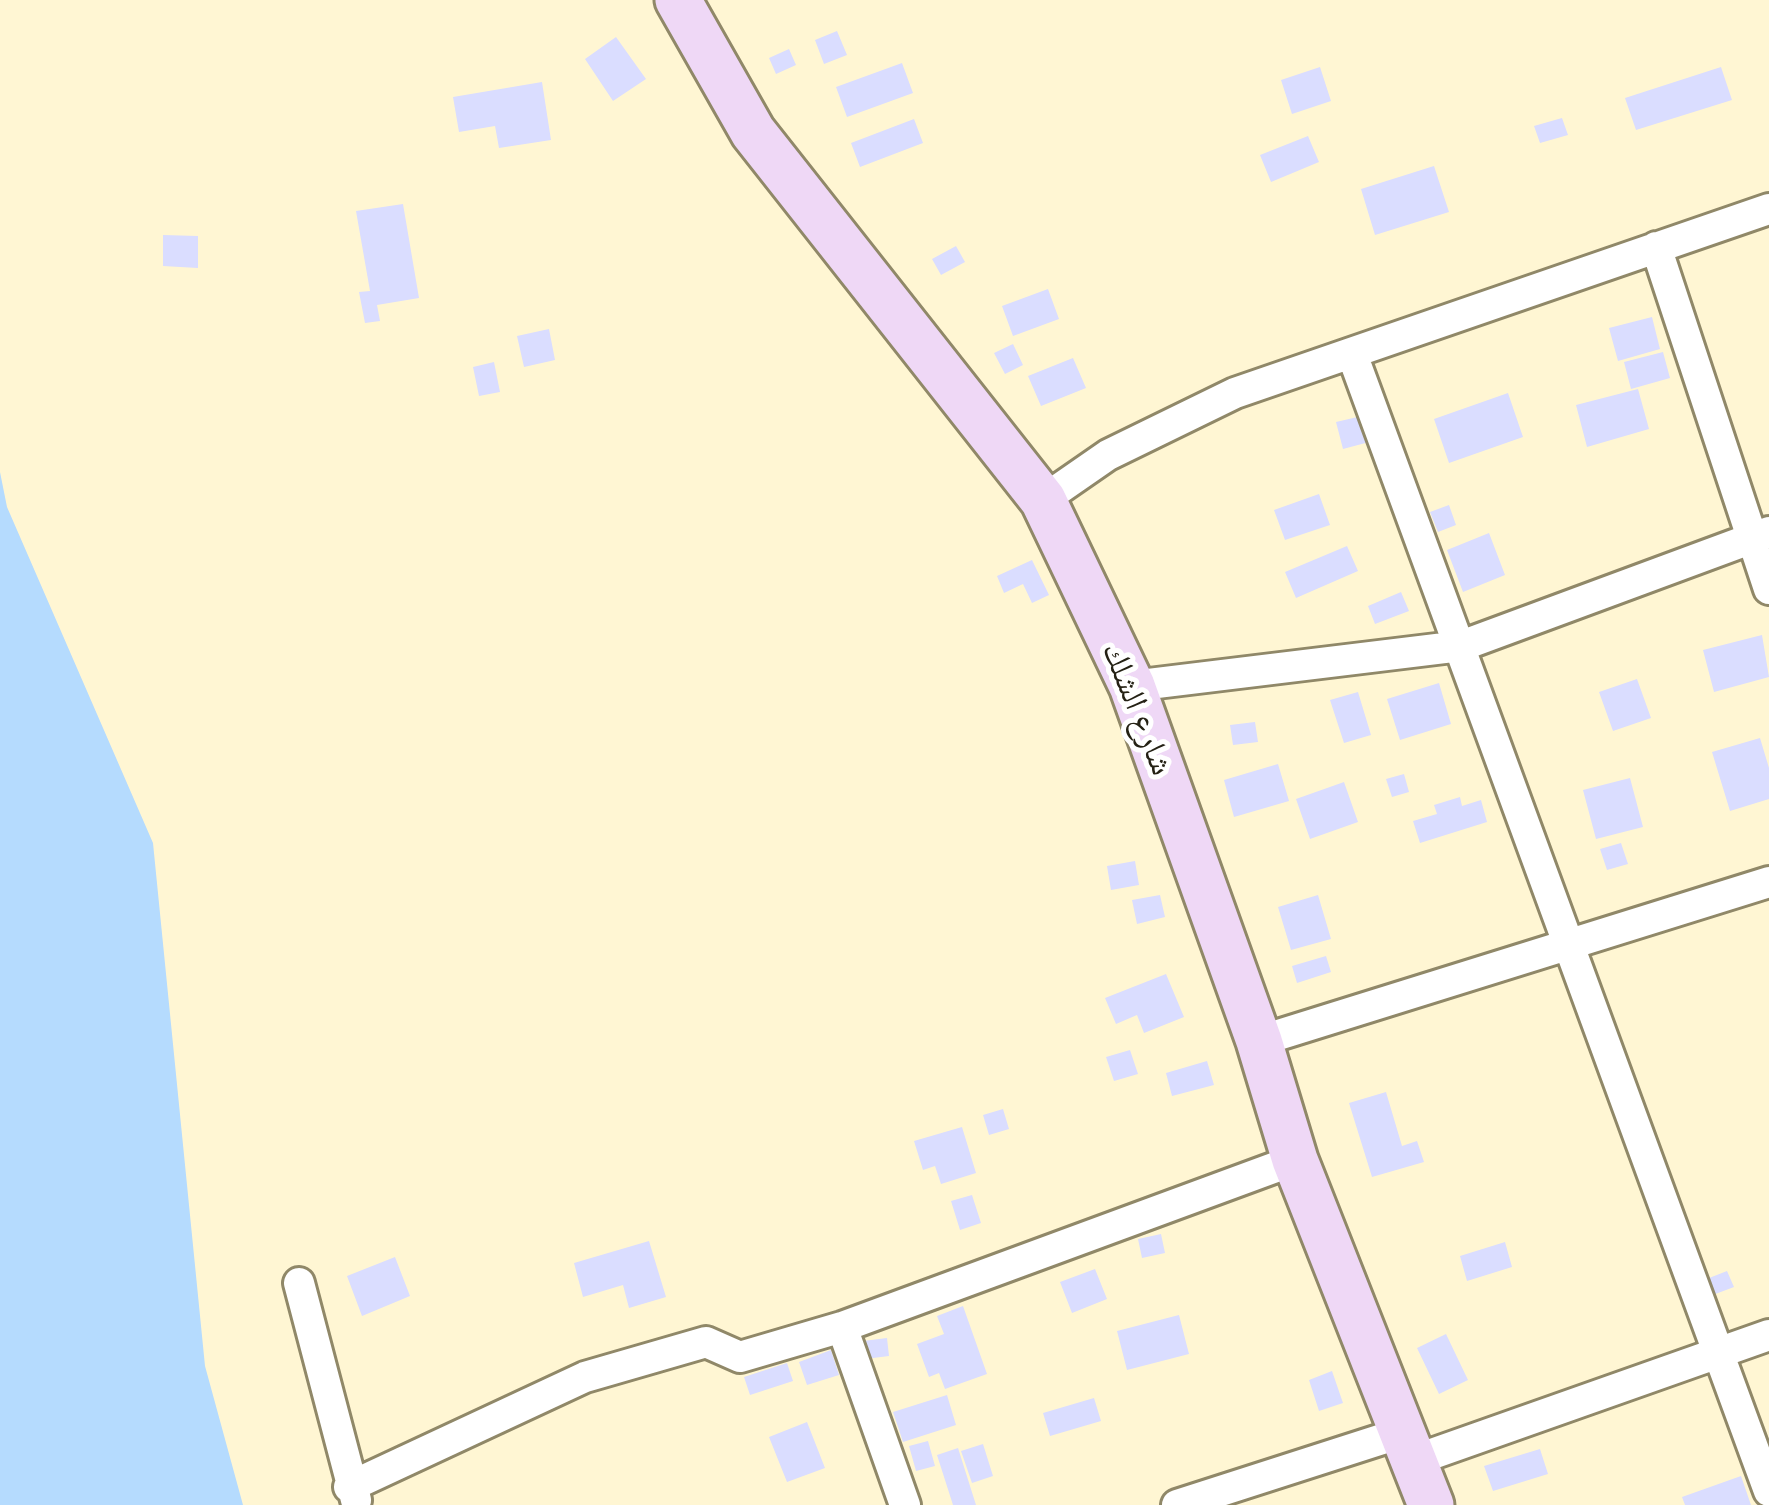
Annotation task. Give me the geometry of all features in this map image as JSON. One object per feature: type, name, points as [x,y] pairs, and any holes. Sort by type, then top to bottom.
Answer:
[{"type":"street","name":"شارع الشلك","points":[[678,0],[753,132],[1043,500],[1132,686],[1259,1041],[1295,1160],[1431,1505]]},
{"type":"street","points":[[1043,500],[1108,455],[1235,393],[1769,209]]},
{"type":"street","points":[[1657,247],[1760,535],[1769,589]]},
{"type":"street","points":[[1352,354],[1769,1491]]},
{"type":"street","points":[[1132,686],[1461,646],[1760,535]]},
{"type":"street","points":[[1259,1041],[1769,882]]},
{"type":"street","points":[[299,1283],[354,1496],[584,1377],[706,1342],[740,1357],[842,1327],[1295,1160]]},
{"type":"street","points":[[842,1327],[905,1505]]},
{"type":"street","points":[[1177,1505],[1408,1447],[1769,1335]]},
{"type":"water","points":[[0,472],[7,507],[153,843],[205,1366],[243,1505],[0,1505]]},
{"type":"building","points":[[837,31],[847,55],[824,64],[815,40]]},
{"type":"building","points":[[616,37],[646,79],[613,101],[585,59]]},
{"type":"building","points":[[789,49],[796,65],[776,74],[769,58]]},
{"type":"building","points":[[902,63],[913,93],[847,117],[836,87]]},
{"type":"building","points":[[1320,67],[1331,101],[1292,114],[1281,80]]},
{"type":"building","points":[[1721,67],[1732,100],[1636,130],[1625,98]]},
{"type":"building","points":[[542,82],[551,140],[499,148],[495,126],[459,132],[453,97]]},
{"type":"building","points":[[1562,118],[1568,135],[1540,143],[1534,126]]},
{"type":"building","points":[[914,119],[923,143],[860,167],[851,143]]},
{"type":"building","points":[[1308,136],[1319,162],[1271,182],[1260,155]]},
{"type":"building","points":[[1434,166],[1449,212],[1375,235],[1361,189]]},
{"type":"building","points":[[403,204],[419,298],[377,305],[380,321],[365,323],[359,292],[370,291],[356,211]]},
{"type":"building","points":[[163,235],[198,236],[198,268],[163,266]]},
{"type":"building","points":[[956,246],[965,262],[941,275],[932,259]]},
{"type":"building","points":[[1048,289],[1059,319],[1013,336],[1002,306]]},
{"type":"building","points":[[1652,317],[1660,349],[1618,361],[1609,328]]},
{"type":"building","points":[[549,329],[555,360],[524,367],[517,336]]},
{"type":"building","points":[[1013,344],[1023,365],[1005,374],[994,353]]},
{"type":"building","points":[[1663,352],[1670,378],[1631,389],[1624,362]]},
{"type":"building","points":[[1073,358],[1086,388],[1041,406],[1028,376]]},
{"type":"building","points":[[494,362],[500,392],[479,396],[473,367]]},
{"type":"building","points":[[1638,389],[1649,429],[1587,447],[1576,405]]},
{"type":"building","points":[[1508,393],[1523,437],[1449,463],[1434,419]]},
{"type":"building","points":[[1366,415],[1373,441],[1343,449],[1336,422]]},
{"type":"building","points":[[1319,494],[1330,525],[1285,540],[1274,510]]},
{"type":"building","points":[[1449,505],[1456,525],[1438,532],[1430,512]]},
{"type":"building","points":[[1489,533],[1505,575],[1463,592],[1447,550]]},
{"type":"building","points":[[1347,546],[1358,571],[1296,598],[1285,572]]},
{"type":"building","points":[[1032,560],[1049,595],[1032,603],[1023,584],[1004,593],[997,576]]},
{"type":"building","points":[[1401,592],[1409,611],[1375,624],[1368,606]]},
{"type":"building","points":[[1762,635],[1769,677],[1714,692],[1703,650]]},
{"type":"building","points":[[1637,679],[1651,718],[1613,731],[1599,692]]},
{"type":"building","points":[[1439,683],[1451,724],[1400,740],[1387,699]]},
{"type":"building","points":[[1358,692],[1371,735],[1344,743],[1330,700]]},
{"type":"building","points":[[1255,722],[1258,742],[1233,745],[1230,725]]},
{"type":"building","points":[[1760,738],[1769,768],[1769,799],[1730,811],[1712,752]]},
{"type":"building","points":[[1278,764],[1289,801],[1234,817],[1224,780]]},
{"type":"building","points":[[1404,774],[1409,792],[1392,797],[1386,779]]},
{"type":"building","points":[[1630,778],[1643,827],[1596,839],[1583,790]]},
{"type":"building","points":[[1344,782],[1358,822],[1310,839],[1296,799]]},
{"type":"building","points":[[1460,797],[1462,806],[1481,800],[1487,822],[1420,843],[1413,821],[1437,814],[1434,805]]},
{"type":"building","points":[[1621,843],[1628,864],[1607,870],[1600,849]]},
{"type":"building","points":[[1135,861],[1139,885],[1111,890],[1107,866]]},
{"type":"building","points":[[1160,895],[1165,917],[1137,924],[1132,900]]},
{"type":"building","points":[[1318,895],[1331,939],[1291,950],[1278,907]]},
{"type":"building","points":[[1326,956],[1331,972],[1297,983],[1292,966]]},
{"type":"building","points":[[1166,974],[1184,1017],[1144,1033],[1137,1015],[1116,1024],[1105,998]]},
{"type":"building","points":[[1130,1050],[1138,1074],[1114,1081],[1106,1057]]},
{"type":"building","points":[[1207,1061],[1214,1085],[1172,1096],[1166,1073]]},
{"type":"building","points":[[1386,1092],[1402,1146],[1417,1141],[1424,1162],[1372,1177],[1349,1103]]},
{"type":"building","points":[[1003,1109],[1009,1129],[989,1135],[983,1115]]},
{"type":"building","points":[[962,1127],[976,1173],[941,1184],[935,1166],[923,1170],[914,1141]]},
{"type":"building","points":[[972,1195],[981,1223],[960,1230],[951,1201]]},
{"type":"building","points":[[1161,1234],[1165,1253],[1142,1258],[1138,1239]]},
{"type":"building","points":[[649,1241],[666,1297],[629,1308],[623,1285],[583,1297],[574,1263]]},
{"type":"building","points":[[1505,1242],[1512,1267],[1467,1281],[1460,1256]]},
{"type":"building","points":[[395,1257],[410,1296],[362,1316],[347,1276]]},
{"type":"building","points":[[1095,1269],[1107,1299],[1072,1313],[1060,1282]]},
{"type":"building","points":[[1727,1271],[1734,1287],[1710,1296],[1704,1280]]},
{"type":"building","points":[[963,1306],[987,1374],[945,1389],[939,1373],[929,1377],[917,1344],[944,1334],[937,1316]]},
{"type":"building","points":[[1179,1315],[1189,1354],[1127,1370],[1117,1331]]},
{"type":"building","points":[[1446,1334],[1468,1380],[1439,1394],[1417,1348]]},
{"type":"building","points":[[887,1338],[889,1356],[865,1359],[863,1341]]},
{"type":"building","points":[[831,1350],[839,1375],[807,1385],[799,1362]]},
{"type":"building","points":[[787,1363],[793,1381],[750,1395],[744,1377]]},
{"type":"building","points":[[1332,1371],[1343,1403],[1319,1411],[1309,1380]]},
{"type":"building","points":[[947,1395],[956,1425],[903,1442],[893,1412]]},
{"type":"building","points":[[1094,1398],[1101,1421],[1050,1436],[1043,1413]]},
{"type":"building","points":[[807,1422],[825,1468],[787,1482],[769,1437]]},
{"type":"building","points":[[928,1441],[935,1466],[916,1471],[909,1446]]},
{"type":"building","points":[[983,1444],[993,1476],[972,1483],[961,1451]]},
{"type":"building","points":[[958,1448],[976,1505],[953,1505],[937,1455]]},
{"type":"building","points":[[1540,1449],[1548,1474],[1493,1491],[1484,1466]]},
{"type":"building","points":[[1741,1476],[1751,1505],[1685,1505],[1682,1497]]}]
